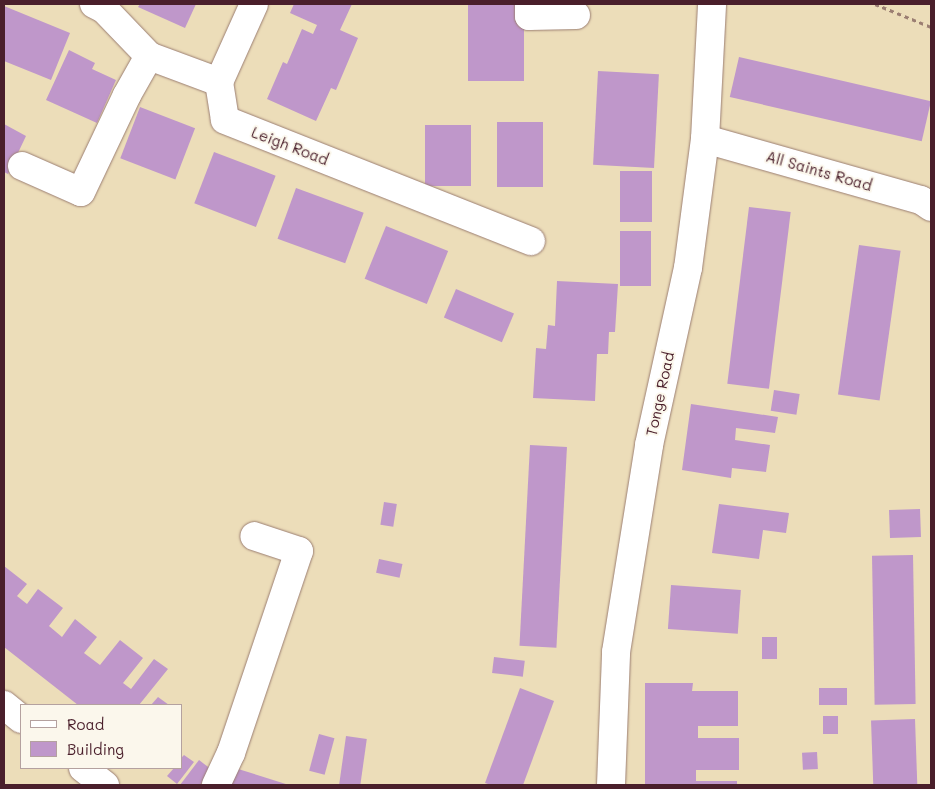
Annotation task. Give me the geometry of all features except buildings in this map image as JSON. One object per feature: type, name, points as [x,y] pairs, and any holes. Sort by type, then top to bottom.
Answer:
[{"type":"street","points":[[94,4],[104,9],[149,56],[220,82],[254,4]]},
{"type":"street","points":[[529,4],[529,16],[576,15]]},
{"type":"street","name":"Tonge Road","points":[[611,785],[616,652],[650,445],[688,268],[705,139],[712,4]]},
{"type":"street","points":[[22,166],[81,192],[127,94],[149,56]]},
{"type":"street","name":"Leigh Road","points":[[220,82],[225,120],[531,241]]},
{"type":"street","name":"All Saints Road","points":[[705,139],[921,200],[931,207]]},
{"type":"street","points":[[216,785],[231,752],[299,551],[254,536]]},
{"type":"street","points":[[4,705],[20,718]]},
{"type":"street","points":[[84,769],[105,785]]},
{"type":"path","points":[[876,4],[931,27]]}]
